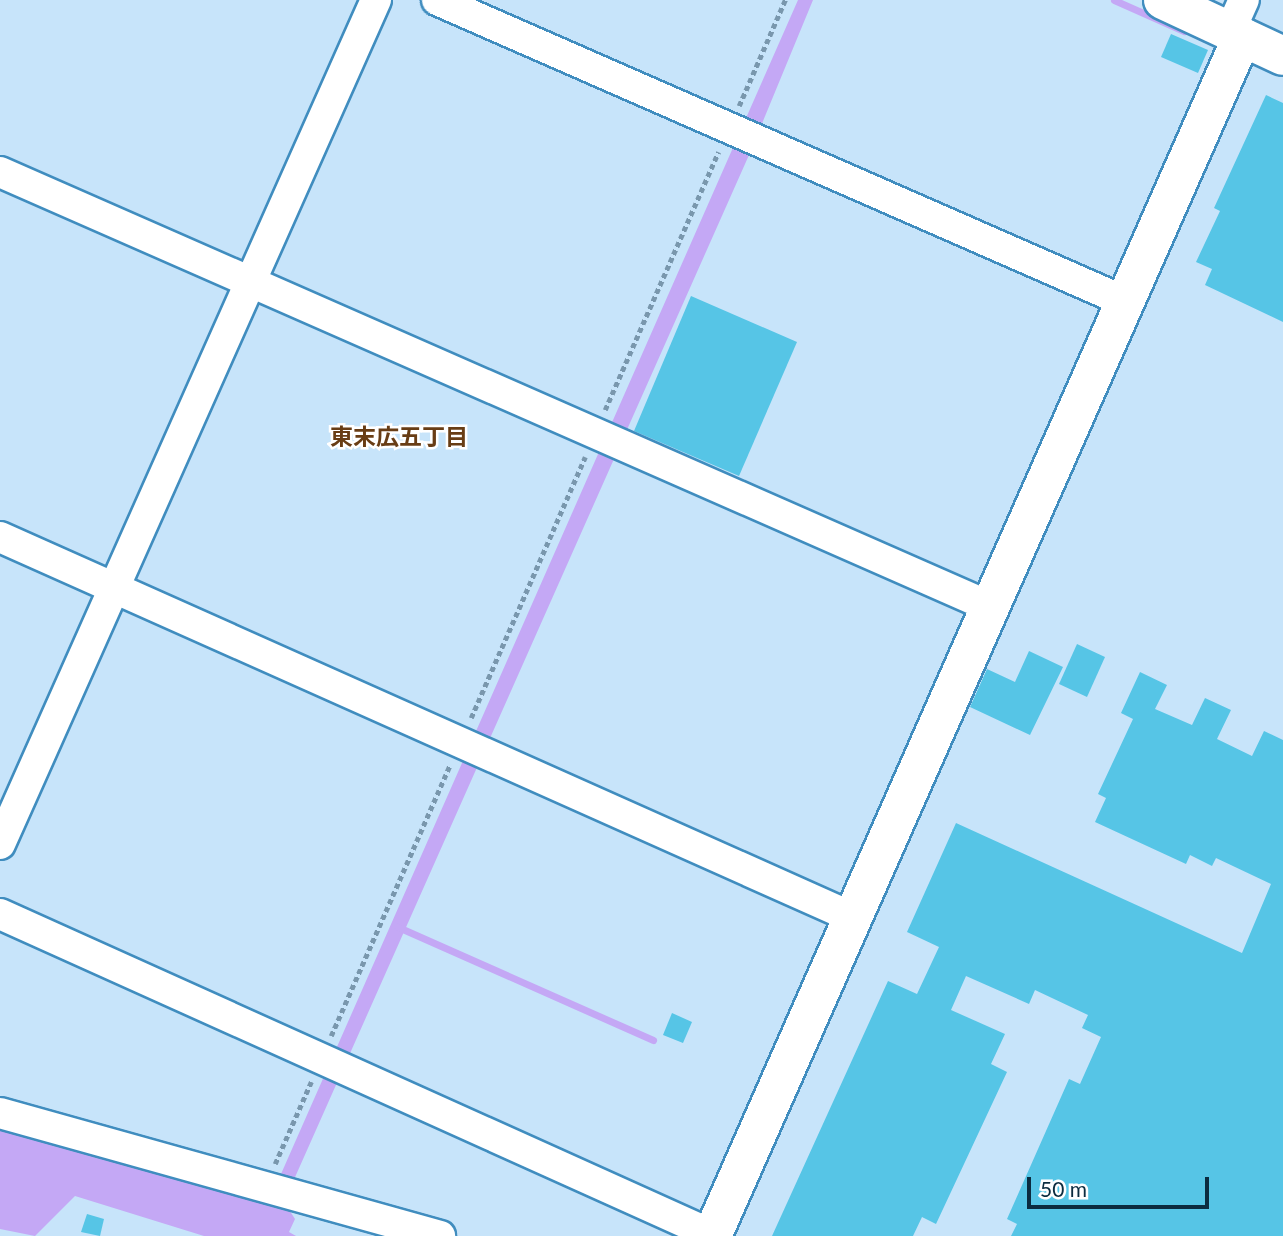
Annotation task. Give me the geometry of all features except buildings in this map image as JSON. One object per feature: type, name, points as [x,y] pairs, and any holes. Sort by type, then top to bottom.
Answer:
[{"type":"street","points":[[0,845],[376,0]]},
{"type":"street","points":[[436,0],[1124,301]]},
{"type":"street","points":[[1163,0],[1238,23],[1283,55]]},
{"type":"street","points":[[0,914],[712,1236],[1124,301],[1238,23]]},
{"type":"street","points":[[0,172],[991,607]]},
{"type":"street","points":[[0,537],[852,917]]},
{"type":"street","points":[[0,1113],[440,1236]]},
{"type":"path","points":[[276,1190],[740,133],[785,0]]},
{"type":"shaded area","points":[[798,0],[813,0],[749,155],[284,1202],[295,1219],[289,1232],[296,1236],[204,1236],[75,1196],[35,1236],[0,1229],[0,1125],[265,1203],[270,1199]]},
{"type":"waterway","points":[[1114,0],[1184,31]]},
{"type":"waterway","points":[[398,927],[653,1040]]},
{"type":"district","name":"東末広五丁目","points":[[399,436]]}]
